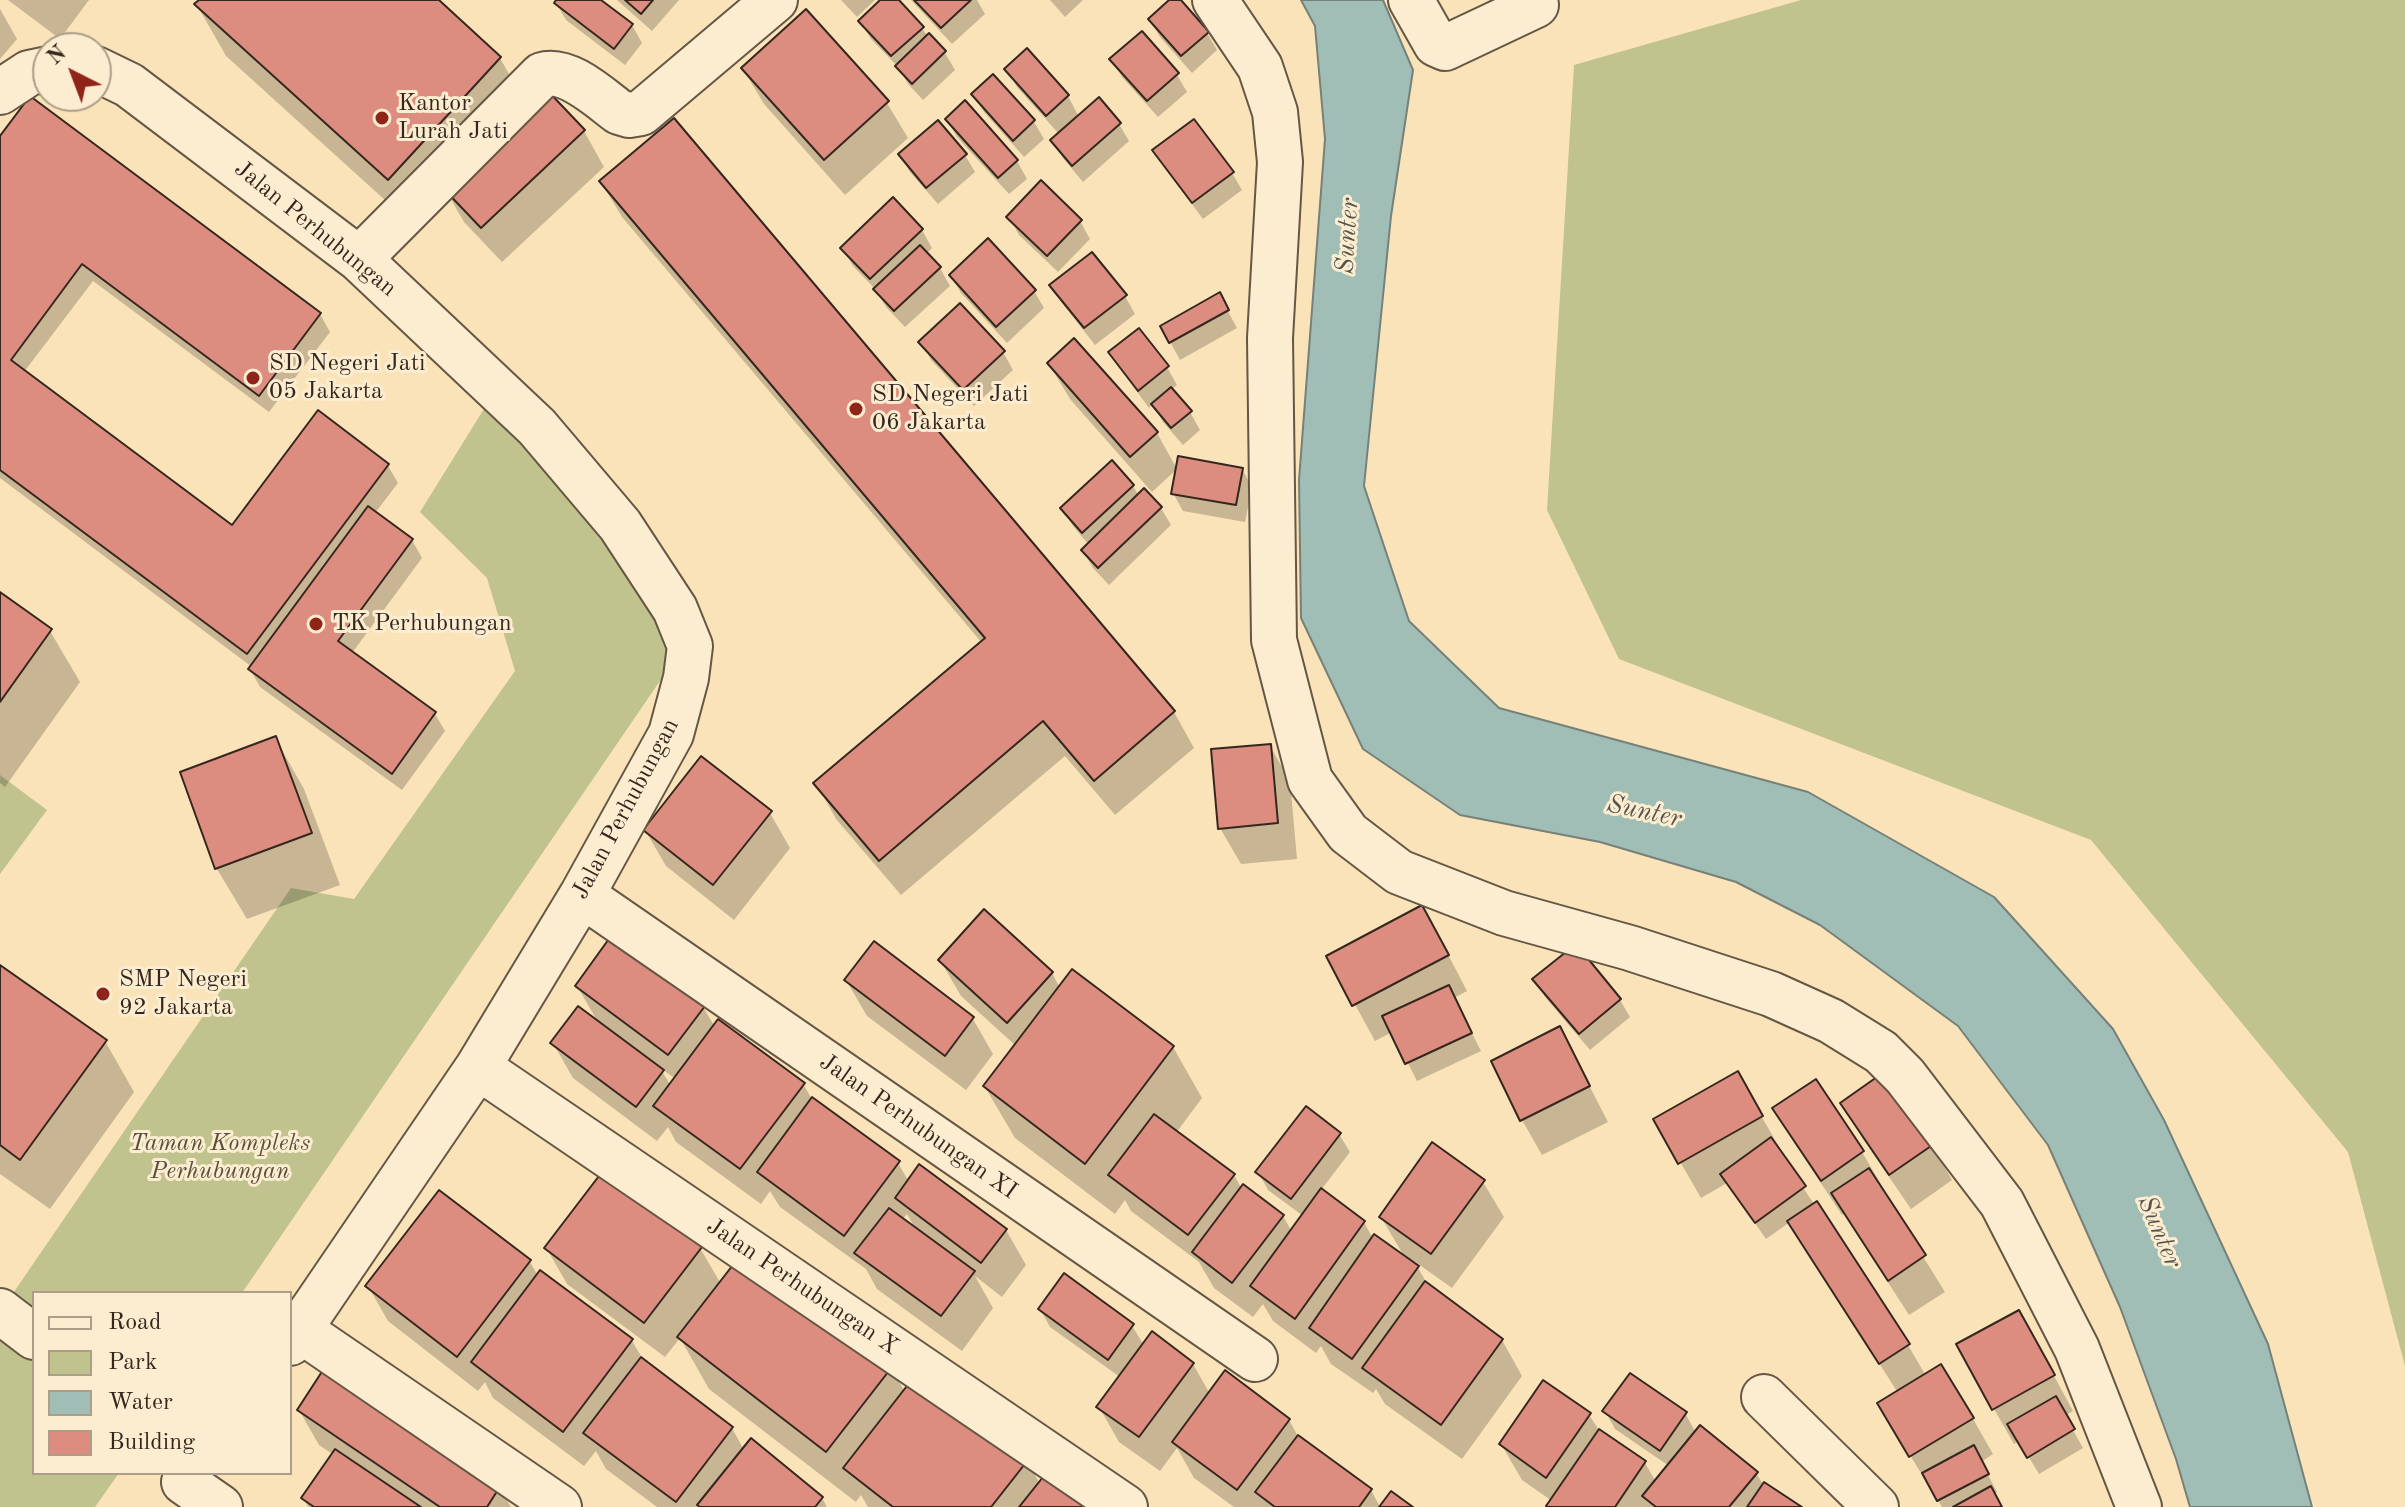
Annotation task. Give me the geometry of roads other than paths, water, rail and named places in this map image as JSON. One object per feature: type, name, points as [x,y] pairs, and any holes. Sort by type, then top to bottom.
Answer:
[{"type":"street","points":[[359,259],[542,75],[551,72],[564,74],[619,112],[629,115],[641,113],[775,0]]},
{"type":"street","points":[[1215,0],[1260,67],[1275,112],[1280,162],[1270,338],[1274,640],[1310,780],[1348,833],[1399,872],[1504,913],[1630,948],[1771,994],[1831,1021],[1881,1052],[1905,1076],[2002,1203],[2077,1349],[2139,1507]]},
{"type":"street","points":[[1411,0],[1436,44],[1445,48],[1536,5]]},
{"type":"street","points":[[0,92],[32,72]]},
{"type":"street","name":"Jalan Perhubungan","points":[[112,77],[129,85],[359,259],[537,427],[620,525],[675,609],[690,646],[686,678],[671,734],[582,895],[478,1067],[295,1336]]},
{"type":"street","name":"Jalan Perhubungan XI","points":[[582,895],[1255,1359]]},
{"type":"street","name":"Jalan Perhubungan X","points":[[478,1067],[1125,1507]]},
{"type":"street","points":[[0,1311],[32,1335]]},
{"type":"street","points":[[295,1336],[559,1507]]},
{"type":"street","points":[[1764,1397],[1876,1507]]},
{"type":"street","points":[[181,1487],[220,1507]]},
{"type":"water","name":"Sunter","points":[[1301,0],[1383,0],[1413,70],[1391,216],[1364,486],[1409,621],[1499,708],[1808,792],[1994,897],[2113,1029],[2164,1120],[2268,1344],[2312,1507],[2190,1507],[2176,1459],[2120,1307],[2048,1145],[1958,1026],[1820,925],[1736,882],[1600,842],[1460,815],[1363,749],[1301,618],[1299,480],[1325,139],[1315,26]]},
{"type":"place","name":"Kantor Lurah Jati","points":[[382,118]]},
{"type":"place","name":"SD Negeri Jati 05 Jakarta","points":[[253,378]]},
{"type":"place","name":"SD Negeri Jati 06 Jakarta","points":[[856,409]]},
{"type":"place","name":"TK Perhubungan","points":[[316,624]]},
{"type":"place","name":"SMP Negeri 92 Jakarta","points":[[103,994]]},
{"type":"park label","name":"Taman Kompleks Perhubungan","points":[[220,1158]]}]
